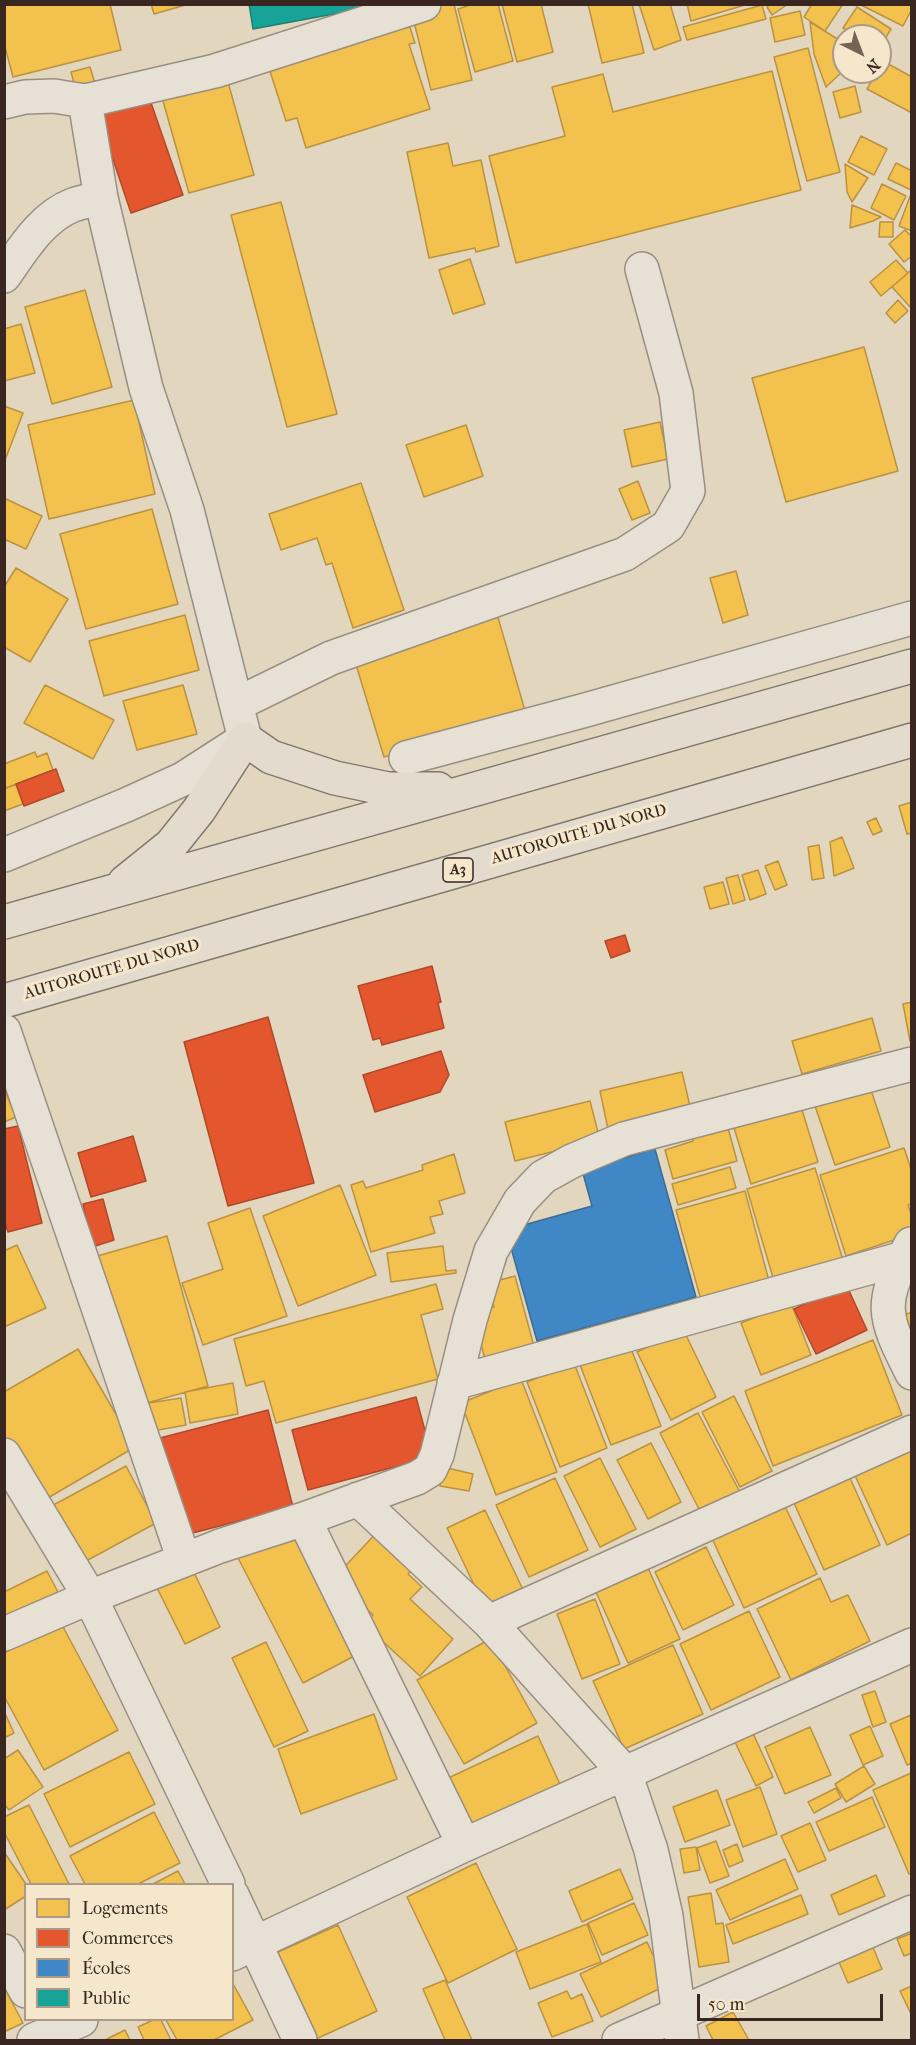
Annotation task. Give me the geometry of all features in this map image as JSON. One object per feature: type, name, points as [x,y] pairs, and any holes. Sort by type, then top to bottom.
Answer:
[{"type":"highway","points":[[4,922],[912,666]]},
{"type":"highway","points":[[111,893],[171,845],[199,810],[245,739],[272,757],[335,778],[388,789],[476,789]]},
{"type":"highway","name":"AUTOROUTE DU NORD","points":[[4,1001],[912,740]]},
{"type":"street","points":[[4,102],[25,97],[54,96],[84,101],[214,71],[424,4]]},
{"type":"street","points":[[4,855],[183,779],[245,739],[187,510],[146,388],[101,198],[84,101]]},
{"type":"street","points":[[4,276],[23,248],[51,218],[73,205],[101,198]]},
{"type":"street","points":[[237,704],[331,658],[625,554],[668,526],[688,491],[676,393],[642,268]]},
{"type":"street","points":[[406,758],[912,618]]},
{"type":"street","points":[[4,1031],[184,1560]]},
{"type":"street","points":[[4,1634],[184,1560],[417,1478],[430,1470],[437,1455],[454,1383],[491,1251],[520,1201],[543,1177],[572,1161],[624,1139],[912,1064]]},
{"type":"street","points":[[454,1383],[908,1251]]},
{"type":"street","points":[[908,1251],[892,1281],[887,1307],[890,1329],[912,1373]]},
{"type":"street","points":[[489,1622],[912,1432]]},
{"type":"street","points":[[4,1455],[90,1597],[228,1883]]},
{"type":"street","points":[[358,1499],[489,1622],[624,1773],[651,1850],[666,1916],[681,2028]]},
{"type":"street","points":[[304,1519],[464,1845]]},
{"type":"street","points":[[244,1949],[464,1845],[912,1645]]},
{"type":"street","points":[[234,1904],[244,1949],[300,2040]]},
{"type":"street","points":[[618,2040],[681,2028],[912,1912]]},
{"type":"street","points":[[4,1951],[24,1987]]},
{"type":"street","points":[[41,2031],[74,2021]]},
{"type":"building: Logements","points":[[4,4],[110,4],[121,50],[13,77],[4,43]]},
{"type":"building: Logements","points":[[151,4],[189,4],[154,14]]},
{"type":"building: Logements","points":[[431,4],[454,4],[472,80],[431,90],[411,10]]},
{"type":"building: Logements","points":[[473,4],[498,4],[513,61],[475,72],[458,9]]},
{"type":"building: Logements","points":[[502,4],[541,4],[553,52],[517,62]]},
{"type":"building: Logements","points":[[588,4],[632,4],[644,53],[602,63]]},
{"type":"building: Logements","points":[[639,4],[670,4],[681,40],[654,50]]},
{"type":"building: Logements","points":[[687,4],[745,4],[745,5],[691,21]]},
{"type":"building: Logements","points":[[771,4],[788,4],[772,15],[767,7]]},
{"type":"building: Logements","points":[[812,4],[843,4],[825,31],[804,17]]},
{"type":"building: Logements","points":[[859,4],[912,4],[912,9],[903,26]]},
{"type":"building: Logements","points":[[762,5],[766,19],[687,40],[683,27]]},
{"type":"building: Logements","points":[[857,7],[883,24],[846,24]]},
{"type":"building: Logements","points":[[800,11],[805,35],[775,42],[770,18]]},
{"type":"building: Logements","points":[[406,15],[415,43],[409,44],[430,109],[306,148],[297,118],[286,121],[266,59]]},
{"type":"building: Logements","points":[[810,22],[832,36],[832,81],[826,87],[814,54]]},
{"type":"building: Logements","points":[[808,48],[840,172],[807,181],[774,57]]},
{"type":"building: Logements","points":[[892,66],[912,77],[912,113],[867,89],[870,84],[892,84]]},
{"type":"building: Logements","points":[[90,67],[95,83],[75,87],[71,72]]},
{"type":"building: Logements","points":[[772,71],[801,190],[516,263],[489,156],[565,136],[552,87],[603,74],[613,112]]},
{"type":"building: Logements","points":[[226,75],[254,175],[189,193],[161,94]]},
{"type":"building: Logements","points":[[855,86],[861,112],[840,118],[833,92]]},
{"type":"building: Logements","points":[[861,136],[887,149],[874,175],[848,162]]},
{"type":"building: Logements","points":[[448,143],[453,166],[481,160],[499,246],[476,252],[475,248],[429,258],[407,152]]},
{"type":"building: Logements","points":[[896,163],[912,171],[911,190],[888,179]]},
{"type":"building: Logements","points":[[845,164],[868,178],[852,202],[847,192]]},
{"type":"building: Logements","points":[[882,184],[906,196],[894,220],[871,208]]},
{"type":"building: Logements","points":[[912,191],[912,231],[899,226]]},
{"type":"building: Logements","points":[[281,202],[337,414],[287,427],[231,215]]},
{"type":"building: Logements","points":[[852,205],[881,217],[850,228]]},
{"type":"building: Logements","points":[[880,222],[893,222],[893,237],[879,237]]},
{"type":"building: Logements","points":[[905,230],[912,237],[912,256],[904,262],[889,244]]},
{"type":"building: Logements","points":[[470,259],[485,304],[453,314],[439,270]]},
{"type":"building: Logements","points":[[896,260],[908,273],[881,296],[870,282]]},
{"type":"building: Logements","points":[[910,271],[912,272],[912,309],[892,287]]},
{"type":"building: Logements","points":[[85,290],[112,387],[52,404],[25,307]]},
{"type":"building: Logements","points":[[898,300],[908,311],[895,323],[886,313]]},
{"type":"building: Logements","points":[[21,324],[35,373],[4,381],[4,329]]},
{"type":"building: Logements","points":[[864,347],[898,471],[786,502],[752,378]]},
{"type":"building: Logements","points":[[134,400],[155,494],[49,519],[28,425]]},
{"type":"building: Logements","points":[[4,406],[23,413],[4,463]]},
{"type":"building: Logements","points":[[660,422],[668,459],[632,467],[624,430]]},
{"type":"building: Logements","points":[[466,425],[483,476],[424,497],[406,445]]},
{"type":"building: Logements","points":[[638,481],[650,513],[632,520],[619,489]]},
{"type":"building: Logements","points":[[361,483],[404,610],[353,628],[332,563],[326,565],[317,538],[281,550],[269,514]]},
{"type":"building: Logements","points":[[4,498],[42,516],[26,549],[4,539]]},
{"type":"building: Logements","points":[[152,509],[178,604],[86,629],[60,534]]},
{"type":"building: Logements","points":[[16,568],[68,599],[30,662],[4,647],[4,587]]},
{"type":"building: Logements","points":[[736,571],[748,615],[723,623],[710,578]]},
{"type":"building: Logements","points":[[497,614],[526,714],[384,757],[354,658]]},
{"type":"building: Logements","points":[[185,615],[199,670],[104,696],[89,641]]},
{"type":"building: Logements","points":[[45,685],[114,720],[93,759],[24,723]]},
{"type":"building: Logements","points":[[183,685],[197,734],[137,750],[123,701]]},
{"type":"building: Logements","points":[[35,752],[37,757],[47,753],[53,770],[4,789],[4,764]]},
{"type":"building: Logements","points":[[16,784],[23,804],[4,811],[4,789]]},
{"type":"building: Logements","points":[[912,802],[912,833],[907,834],[899,806]]},
{"type":"building: Logements","points":[[876,818],[882,831],[873,835],[867,822]]},
{"type":"building: Logements","points":[[842,837],[854,868],[834,876],[830,842]]},
{"type":"building: Logements","points":[[819,845],[824,878],[812,880],[808,847]]},
{"type":"building: Logements","points":[[778,861],[787,885],[775,890],[765,866]]},
{"type":"building: Logements","points":[[758,870],[766,894],[750,900],[742,875]]},
{"type":"building: Logements","points":[[738,875],[745,900],[733,904],[726,878]]},
{"type":"building: Logements","points":[[723,882],[729,904],[710,909],[704,887]]},
{"type":"building: Logements","points":[[912,1002],[912,1040],[910,1041],[903,1004]]},
{"type":"building: Logements","points":[[872,1018],[881,1051],[802,1074],[792,1041]]},
{"type":"building: Logements","points":[[682,1072],[692,1115],[609,1134],[600,1091]]},
{"type":"building: Logements","points":[[867,1078],[890,1147],[835,1165],[812,1097]]},
{"type":"building: Logements","points":[[4,1089],[16,1117],[4,1122]]},
{"type":"building: Logements","points":[[799,1100],[818,1162],[751,1184],[732,1121]]},
{"type":"building: Logements","points":[[590,1101],[600,1140],[515,1161],[505,1122]]},
{"type":"building: Logements","points":[[725,1117],[737,1161],[673,1179],[665,1150],[693,1141],[689,1127]]},
{"type":"building: Logements","points":[[904,1148],[912,1172],[912,1204],[908,1205],[912,1217],[912,1234],[846,1256],[820,1175]]},
{"type":"building: Logements","points":[[454,1154],[465,1193],[439,1201],[443,1214],[430,1217],[435,1233],[371,1252],[351,1185],[363,1181],[366,1188],[423,1170],[422,1165]]},
{"type":"building: Logements","points":[[730,1167],[736,1188],[678,1205],[672,1184]]},
{"type":"building: Logements","points":[[815,1168],[843,1260],[774,1281],[747,1189]]},
{"type":"building: Logements","points":[[340,1185],[376,1275],[298,1306],[263,1216]]},
{"type":"building: Logements","points":[[745,1191],[769,1281],[701,1300],[676,1210]]},
{"type":"building: Logements","points":[[250,1208],[287,1316],[203,1345],[182,1283],[223,1269],[208,1223]]},
{"type":"building: Logements","points":[[167,1236],[208,1386],[136,1406],[94,1257]]},
{"type":"building: Logements","points":[[17,1245],[46,1308],[4,1327],[4,1251]]},
{"type":"building: Logements","points":[[443,1246],[446,1271],[456,1270],[456,1273],[391,1282],[387,1253]]},
{"type":"building: Logements","points":[[515,1276],[535,1350],[486,1363],[473,1313],[494,1307],[488,1283]]},
{"type":"building: Logements","points":[[436,1284],[443,1309],[421,1315],[438,1379],[276,1423],[264,1381],[246,1386],[234,1339]]},
{"type":"building: Logements","points":[[791,1303],[811,1355],[761,1375],[741,1323]]},
{"type":"building: Logements","points":[[912,1312],[912,1332],[904,1315]]},
{"type":"building: Logements","points":[[683,1329],[716,1397],[671,1420],[637,1352]]},
{"type":"building: Logements","points":[[873,1340],[902,1415],[773,1466],[745,1391]]},
{"type":"building: Logements","points":[[630,1346],[661,1426],[611,1445],[580,1365]]},
{"type":"building: Logements","points":[[78,1349],[135,1447],[41,1502],[4,1440],[4,1392]]},
{"type":"building: Logements","points":[[574,1363],[607,1448],[560,1467],[527,1382]]},
{"type":"building: Logements","points":[[521,1379],[557,1472],[496,1495],[461,1403]]},
{"type":"building: Logements","points":[[233,1383],[238,1414],[190,1423],[185,1392]]},
{"type":"building: Logements","points":[[734,1396],[772,1471],[740,1487],[702,1412]]},
{"type":"building: Logements","points":[[181,1398],[186,1425],[147,1432],[142,1404]]},
{"type":"building: Logements","points":[[698,1413],[741,1494],[702,1515],[660,1433]]},
{"type":"building: Logements","points":[[912,1440],[912,1533],[887,1545],[852,1469]]},
{"type":"building: Logements","points":[[651,1443],[681,1502],[648,1519],[617,1460]]},
{"type":"building: Logements","points":[[600,1458],[636,1529],[600,1547],[564,1476]]},
{"type":"building: Logements","points":[[126,1466],[156,1523],[77,1566],[46,1509]]},
{"type":"building: Logements","points":[[443,1467],[473,1474],[469,1491],[440,1486]]},
{"type":"building: Logements","points":[[846,1469],[880,1545],[824,1570],[790,1494]]},
{"type":"building: Logements","points":[[555,1478],[588,1550],[529,1577],[496,1505]]},
{"type":"building: Logements","points":[[782,1500],[817,1574],[744,1608],[710,1534]]},
{"type":"building: Logements","points":[[485,1510],[526,1596],[488,1614],[447,1528]]},
{"type":"building: Logements","points":[[294,1528],[360,1653],[303,1683],[238,1558]]},
{"type":"building: Logements","points":[[381,1528],[418,1563],[408,1574],[422,1587],[410,1599],[453,1639],[420,1676],[364,1624],[373,1615],[334,1578]]},
{"type":"building: Logements","points":[[706,1547],[734,1605],[683,1630],[655,1572]]},
{"type":"building: Logements","points":[[191,1566],[220,1627],[185,1644],[155,1584]]},
{"type":"building: Logements","points":[[648,1568],[680,1639],[628,1663],[596,1592]]},
{"type":"building: Logements","points":[[47,1571],[61,1598],[4,1626],[4,1592]]},
{"type":"building: Logements","points":[[820,1578],[831,1602],[848,1595],[870,1641],[791,1680],[757,1609]]},
{"type":"building: Logements","points":[[595,1599],[620,1664],[582,1679],[557,1614]]},
{"type":"building: Logements","points":[[749,1611],[780,1677],[711,1710],[680,1644]]},
{"type":"building: Logements","points":[[61,1623],[118,1730],[44,1770],[4,1696],[4,1653]]},
{"type":"building: Logements","points":[[490,1639],[537,1723],[464,1764],[417,1680]]},
{"type":"building: Logements","points":[[266,1642],[308,1731],[274,1747],[232,1658]]},
{"type":"building: Logements","points":[[673,1645],[703,1714],[624,1749],[593,1681]]},
{"type":"building: Logements","points":[[875,1691],[886,1722],[873,1727],[862,1695]]},
{"type":"building: Logements","points":[[4,1711],[14,1733],[4,1738]]},
{"type":"building: Logements","points":[[374,1714],[397,1779],[301,1814],[278,1749]]},
{"type":"building: Logements","points":[[911,1715],[912,1763],[907,1765],[890,1724]]},
{"type":"building: Logements","points":[[870,1726],[883,1756],[863,1765],[850,1735]]},
{"type":"building: Logements","points":[[810,1727],[831,1775],[785,1794],[765,1747]]},
{"type":"building: Logements","points":[[752,1731],[773,1777],[756,1786],[734,1740]]},
{"type":"building: Logements","points":[[538,1736],[563,1791],[470,1835],[444,1780]]},
{"type":"building: Logements","points":[[18,1750],[43,1787],[9,1810],[4,1804],[4,1759]]},
{"type":"building: Logements","points":[[129,1752],[155,1804],[70,1847],[44,1794]]},
{"type":"building: Logements","points":[[864,1766],[875,1784],[846,1802],[835,1784]]},
{"type":"building: Logements","points":[[911,1773],[912,1873],[909,1874],[873,1790]]},
{"type":"building: Logements","points":[[760,1787],[777,1834],[743,1847],[726,1800]]},
{"type":"building: Logements","points":[[836,1788],[841,1798],[814,1813],[808,1802]]},
{"type":"building: Logements","points":[[717,1790],[730,1825],[685,1842],[673,1807]]},
{"type":"building: Logements","points":[[872,1797],[885,1827],[829,1851],[816,1822]]},
{"type":"building: Logements","points":[[29,1805],[68,1883],[30,1883],[4,1832],[4,1817]]},
{"type":"building: Logements","points":[[154,1812],[180,1863],[140,1883],[84,1883],[70,1856]]},
{"type":"building: Logements","points":[[810,1823],[826,1860],[798,1872],[781,1836]]},
{"type":"building: Logements","points":[[716,1841],[729,1876],[710,1883],[697,1848]]},
{"type":"building: Logements","points":[[737,1844],[743,1861],[729,1867],[723,1850]]},
{"type":"building: Logements","points":[[696,1847],[700,1870],[684,1873],[680,1849]]},
{"type":"building: Logements","points":[[4,1852],[25,1883],[24,1897],[4,1910]]},
{"type":"building: Logements","points":[[785,1859],[798,1889],[730,1920],[716,1890]]},
{"type":"building: Logements","points":[[476,1863],[517,1949],[448,1983],[407,1897]]},
{"type":"building: Logements","points":[[620,1869],[633,1899],[582,1922],[569,1891]]},
{"type":"building: Logements","points":[[178,1871],[184,1883],[155,1883]]},
{"type":"building: Logements","points":[[876,1875],[885,1896],[839,1915],[831,1895]]},
{"type":"building: Logements","points":[[711,1893],[716,1924],[723,1923],[729,1962],[699,1967],[688,1897]]},
{"type":"building: Logements","points":[[801,1895],[808,1914],[733,1944],[726,1925]]},
{"type":"building: Logements","points":[[634,1903],[648,1935],[602,1955],[588,1923]]},
{"type":"building: Logements","points":[[587,1924],[601,1962],[530,1989],[516,1952]]},
{"type":"building: Logements","points":[[338,1925],[377,2011],[316,2039],[276,1953]]},
{"type":"building: Logements","points":[[912,1933],[912,1953],[904,1956],[897,1939]]},
{"type":"building: Logements","points":[[870,1940],[882,1969],[848,1983],[836,1955]]},
{"type":"building: Logements","points":[[647,1942],[667,1985],[601,2017],[580,1974]]},
{"type":"building: Logements","points":[[445,1980],[472,2040],[445,2040],[423,1989]]},
{"type":"building: Logements","points":[[234,1986],[253,2020],[214,2040],[177,2040],[167,2021],[234,2021]]},
{"type":"building: Logements","points":[[912,1986],[912,2016],[900,1991]]},
{"type":"building: Logements","points":[[4,1987],[23,2023],[4,2032]]},
{"type":"building: Logements","points":[[567,1991],[571,1999],[582,1994],[593,2021],[552,2037],[538,2003]]},
{"type":"building: Logements","points":[[733,2012],[749,2040],[713,2040],[706,2026]]},
{"type":"building: Logements","points":[[151,2021],[162,2021],[171,2040],[144,2040],[138,2027]]},
{"type":"building: Logements","points":[[125,2030],[130,2040],[105,2040]]},
{"type":"building: Commerces","points":[[149,97],[183,195],[131,213],[98,115]]},
{"type":"building: Commerces","points":[[56,769],[64,791],[24,806],[16,784]]},
{"type":"building: Commerces","points":[[625,935],[630,951],[611,958],[605,941]]},
{"type":"building: Commerces","points":[[432,966],[441,1002],[438,1003],[444,1028],[382,1045],[380,1038],[373,1040],[358,986]]},
{"type":"building: Commerces","points":[[268,1017],[314,1183],[228,1206],[184,1042]]},
{"type":"building: Commerces","points":[[441,1051],[449,1075],[440,1092],[375,1112],[363,1075]]},
{"type":"building: Commerces","points":[[18,1126],[42,1223],[8,1232],[4,1220],[4,1129]]},
{"type":"building: Commerces","points":[[133,1136],[146,1181],[91,1197],[78,1153]]},
{"type":"building: Commerces","points":[[103,1199],[114,1240],[92,1247],[83,1204]]},
{"type":"building: Commerces","points":[[846,1284],[867,1330],[816,1354],[794,1309]]},
{"type":"building: Commerces","points":[[416,1397],[432,1457],[308,1490],[292,1430]]},
{"type":"building: Commerces","points":[[268,1410],[293,1507],[185,1535],[160,1438]]},
{"type":"building: Écoles","points":[[655,1149],[696,1297],[537,1341],[506,1230],[592,1206],[582,1170]]},
{"type":"building: Public","points":[[249,4],[388,4],[253,29]]}]
